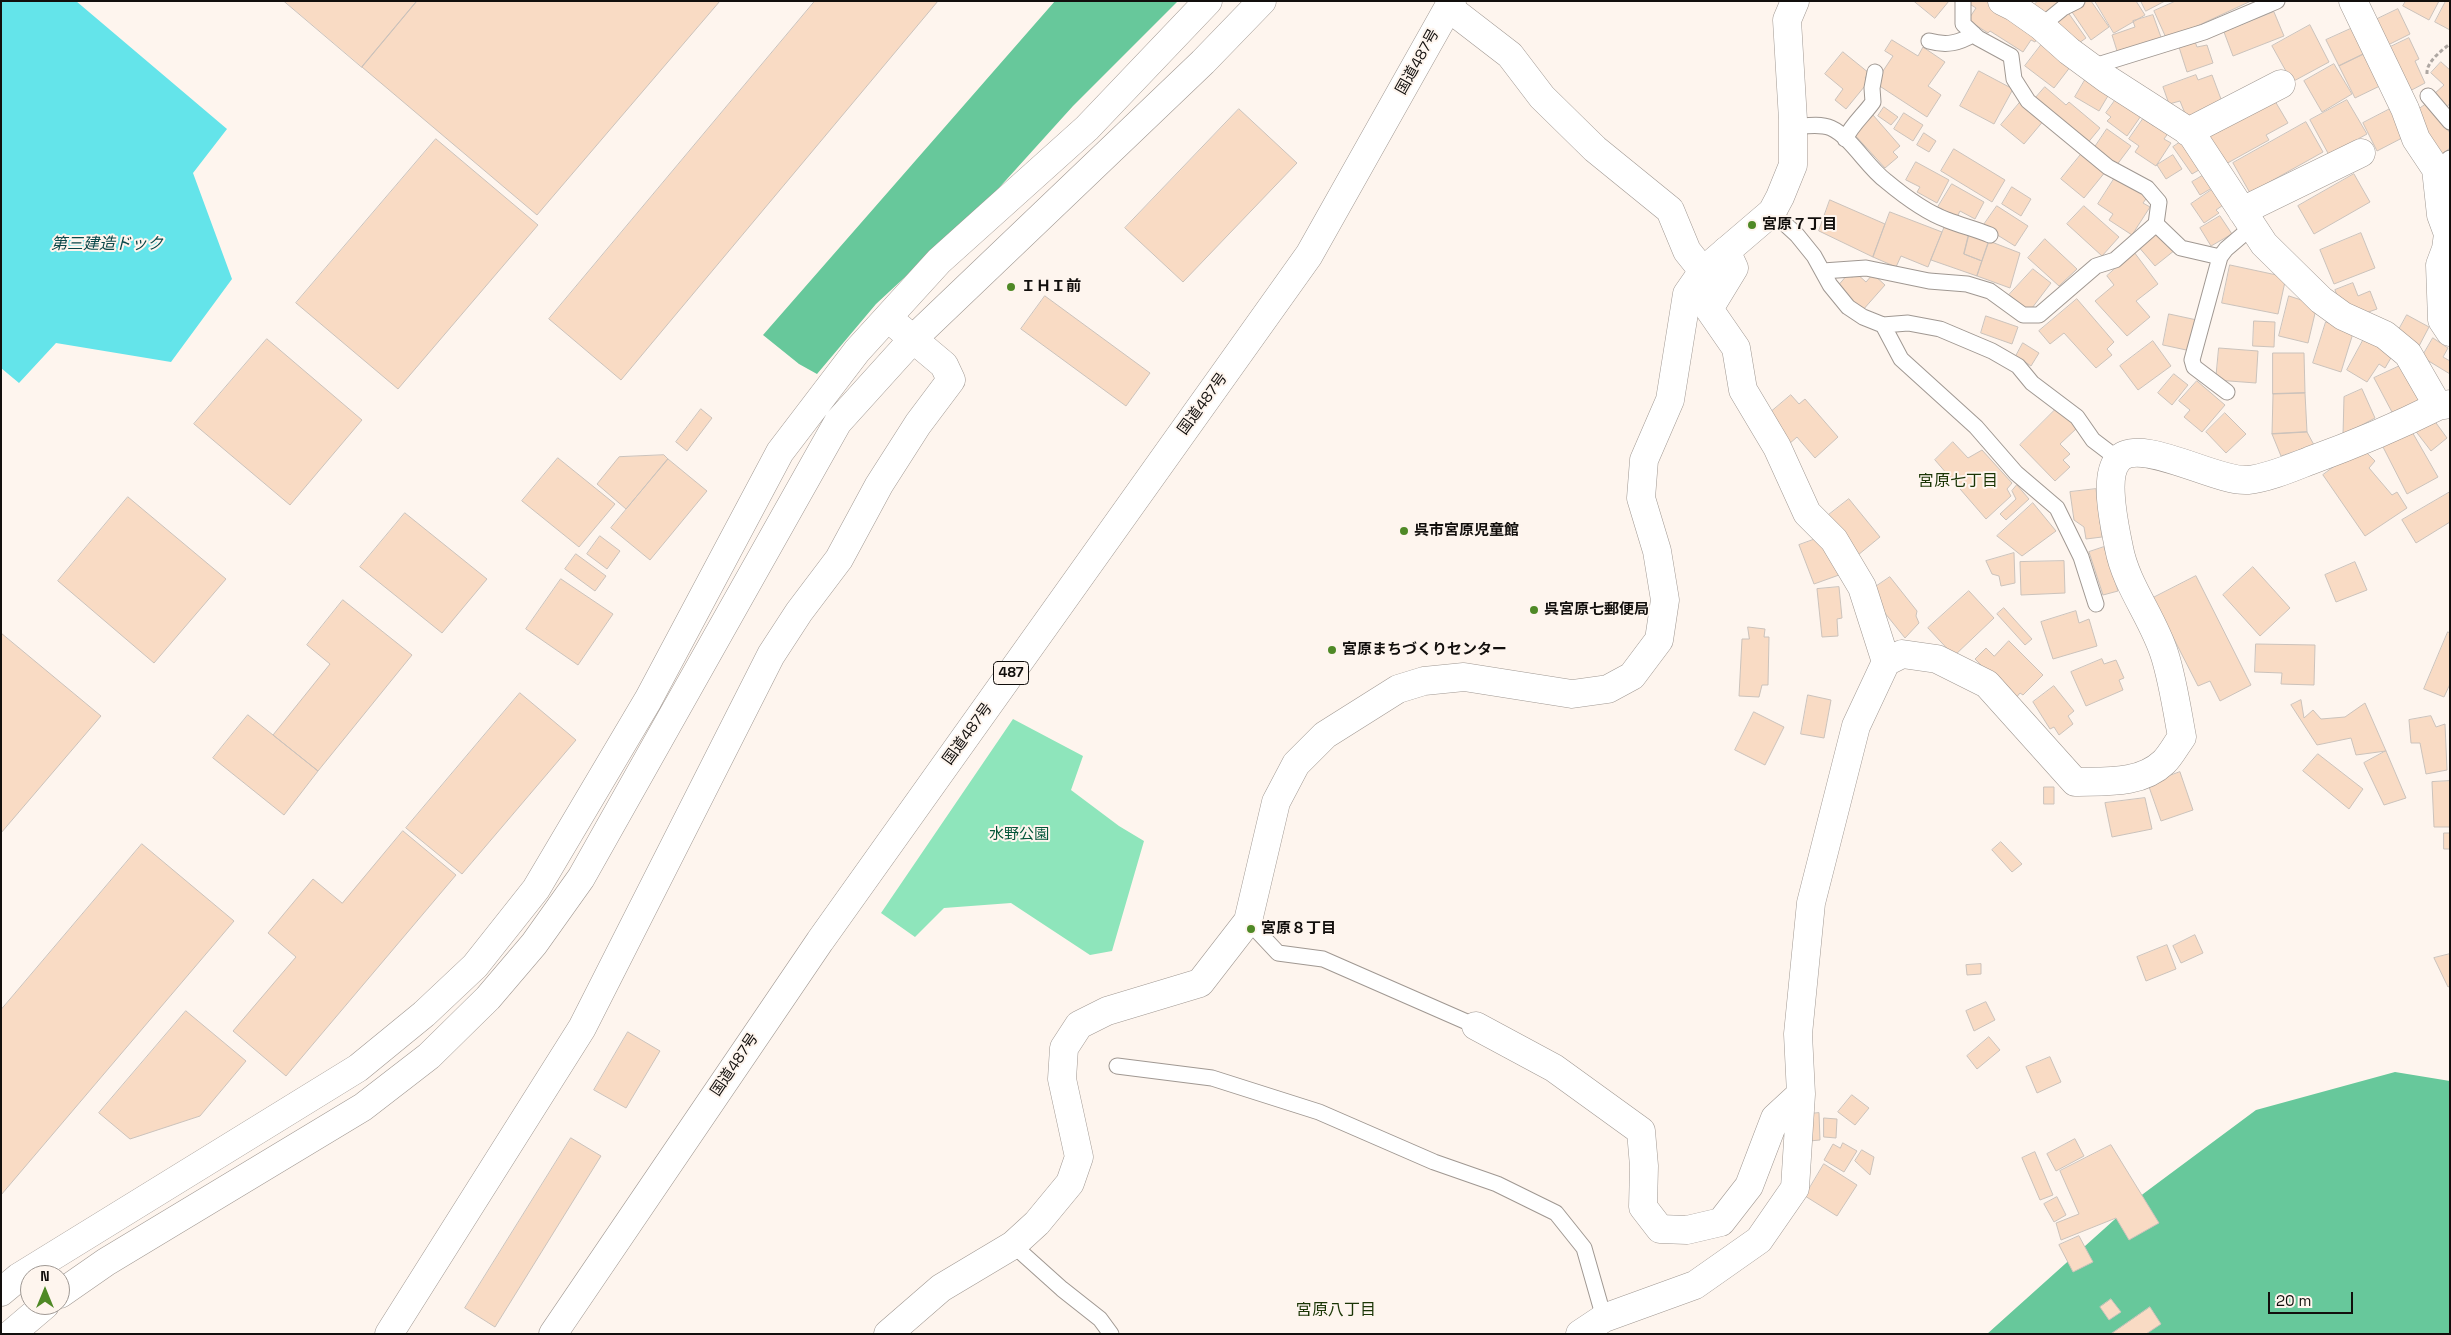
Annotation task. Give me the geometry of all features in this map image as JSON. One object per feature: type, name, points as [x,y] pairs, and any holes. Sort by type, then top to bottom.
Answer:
[{"type":"main road","points":[[1,1292],[27,1272],[358,1068],[424,1014],[475,966],[536,889],[648,700],[780,452],[857,350],[939,261],[1087,128],[1208,1]]},
{"type":"main road","points":[[70,1287],[106,1262],[363,1107],[429,1056],[488,998],[534,944],[581,878],[838,422],[913,339],[1203,62],[1262,1]]},
{"type":"main road","points":[[888,1334],[942,1288],[1013,1244],[1038,1223],[1070,1183],[1079,1157],[1062,1079],[1064,1048],[1079,1025],[1106,1011],[1200,983],[1248,921],[1276,802],[1296,764],[1325,735],[1398,689],[1424,681],[1464,677],[1572,694],[1608,689],[1632,676],[1659,640],[1664,600],[1657,551],[1641,498],[1644,460],[1670,400],[1687,294],[1703,271],[1772,212],[1792,165],[1793,127],[1787,20],[1795,1]]},
{"type":"main road","points":[[1580,1334],[1604,1318],[1695,1285],[1759,1240],[1795,1188],[1801,1094],[1798,1034],[1811,903],[1856,726],[1886,662],[1902,654],[1937,659],[1987,684],[2075,782],[2128,780],[2164,762],[2182,737],[2165,655],[2146,608],[2128,576],[2119,551],[2110,489],[2112,471],[2118,459],[2133,452],[2149,453],[2220,476],[2248,480],[2290,468],[2368,439],[2444,405],[2408,354],[2385,336],[2343,316],[2321,300],[2264,244],[2188,132],[2091,67],[2041,26],[2002,1]]},
{"type":"main road","points":[[2354,1],[2405,109],[2416,139],[2443,163],[2441,215],[2448,234],[2446,249],[2440,266],[2442,320],[2450,332]]},
{"type":"main road","points":[[1450,4],[1510,54],[1542,97],[1595,150],[1670,210],[1687,251],[1703,271]]},
{"type":"main road","name":"国道487号","points":[[554,1334],[820,941],[1309,255],[1450,4]]},
{"type":"main road","points":[[2188,132],[2282,84]]},
{"type":"main road","points":[[2247,218],[2362,153]]},
{"type":"main road","points":[[1726,251],[1734,268],[1709,309],[1736,348],[1743,390],[1776,447],[1807,513],[1834,540],[1862,587],[1886,662]]},
{"type":"main road","points":[[389,1334],[582,1028],[771,655],[799,612],[839,559],[879,485],[918,424],[951,380],[944,365],[888,318]]},
{"type":"main road","points":[[1476,1026],[1554,1068],[1641,1131],[1644,1166],[1644,1207],[1660,1229],[1687,1230],[1721,1222],[1749,1186],[1775,1118],[1801,1094]]},
{"type":"main road","points":[[11,1334],[33,1315]]},
{"type":"lane","points":[[1822,271],[1866,268],[1929,280],[1966,284],[1990,291],[2023,315],[2039,315],[2096,266],[2115,260],[2156,224],[2159,202],[2147,188],[2108,167],[2028,101],[2014,79],[2011,56],[1974,34],[1963,24],[1963,1]]},
{"type":"lane","points":[[2041,26],[2063,8],[2077,1]]},
{"type":"lane","points":[[2091,67],[2204,32],[2277,1]]},
{"type":"lane","points":[[1929,41],[1941,44],[1960,42],[1974,34]]},
{"type":"lane","points":[[1845,139],[1852,124],[1865,114],[1873,102],[1872,88],[1875,72]]},
{"type":"lane","points":[[2428,96],[2450,122]]},
{"type":"lane","points":[[1793,127],[1815,125],[1831,128],[1845,139],[1884,180],[1925,210],[1990,235]]},
{"type":"lane","points":[[1772,212],[1797,235],[1814,256],[1830,285],[1848,307],[1863,317],[1883,325],[1908,323],[1940,329],[1992,350],[2018,366],[2032,383],[2077,417],[2093,440],[2118,459]]},
{"type":"lane","points":[[2227,392],[2194,367],[2192,360],[2220,258],[2247,218]]},
{"type":"lane","points":[[2156,224],[2181,248],[2220,258]]},
{"type":"lane","points":[[1883,325],[1901,358],[1976,427],[2016,473],[2057,508],[2081,557],[2096,604]]},
{"type":"lane","points":[[1248,921],[1278,953],[1324,959],[1476,1026]]},
{"type":"lane","points":[[1118,1066],[1212,1078],[1319,1112],[1434,1162],[1497,1184],[1556,1213],[1584,1248],[1604,1318]]},
{"type":"lane","points":[[1013,1244],[1062,1289],[1100,1319],[1112,1334]]},
{"type":"green space","points":[[1055,1],[1178,1],[1073,106],[988,200],[876,304],[817,374],[799,364],[763,335]]},
{"type":"green space","name":"水野公園","points":[[1013,719],[1083,756],[1071,790],[1119,826],[1144,841],[1112,951],[1090,955],[1011,903],[944,908],[915,937],[881,913]]},
{"type":"green space","points":[[2395,1072],[2450,1081],[2450,1334],[1987,1334],[2143,1194],[2256,1110]]},
{"type":"water","name":"第三建造ドック","points":[[1,1],[76,1],[227,129],[193,173],[232,279],[171,362],[56,343],[19,383],[1,368]]},
{"type":"building","points":[[284,1],[417,1],[362,67]]},
{"type":"building","points":[[417,1],[720,1],[537,215],[362,67]]},
{"type":"building","points":[[815,1],[938,1],[621,380],[549,319]]},
{"type":"building","points":[[1914,1],[1949,1],[1935,18]]},
{"type":"building","points":[[1970,1],[1990,1],[2040,34],[2035,42],[2031,40],[2023,52],[1990,31],[1988,33],[1968,20],[1976,8],[1968,3]]},
{"type":"building","points":[[2038,1],[2062,1],[2043,22],[2030,9]]},
{"type":"building","points":[[2082,1],[2091,1],[2109,27],[2091,40],[2070,9]]},
{"type":"building","points":[[2095,1],[2136,1],[2145,15],[2114,33]]},
{"type":"building","points":[[2141,1],[2165,1],[2146,11]]},
{"type":"building","points":[[2176,1],[2251,1],[2167,40],[2154,11]]},
{"type":"building","points":[[2406,1],[2439,1],[2429,20],[2403,6]]},
{"type":"building","points":[[2446,1],[2450,1],[2450,30],[2435,22]]},
{"type":"building","points":[[2398,9],[2410,34],[2384,47],[2371,22]]},
{"type":"building","points":[[2067,11],[2086,38],[2072,48],[2053,21]]},
{"type":"building","points":[[2274,12],[2284,36],[2233,56],[2224,32]]},
{"type":"building","points":[[2153,15],[2162,40],[2118,54],[2112,35],[2135,27],[2133,21]]},
{"type":"building","points":[[2310,25],[2329,62],[2292,82],[2272,46]]},
{"type":"building","points":[[2357,26],[2370,51],[2339,66],[2326,40]]},
{"type":"building","points":[[2409,38],[2419,59],[2415,61],[2425,83],[2406,93],[2384,50]]},
{"type":"building","points":[[2194,39],[2197,47],[2207,45],[2213,63],[2187,72],[2178,44]]},
{"type":"building","points":[[1892,40],[1918,56],[1923,47],[1945,62],[1928,86],[1941,95],[1927,117],[1875,83],[1893,56],[1885,51]]},
{"type":"building","points":[[2045,40],[2074,62],[2054,88],[2025,66]]},
{"type":"building","points":[[2370,51],[2386,83],[2355,98],[2339,66]]},
{"type":"building","points":[[1843,52],[1869,73],[1865,78],[1869,81],[1846,109],[1835,100],[1843,89],[1825,74]]},
{"type":"building","points":[[2441,62],[2450,70],[2450,103],[2447,107],[2434,94],[2444,85],[2431,73]]},
{"type":"building","points":[[2334,64],[2352,94],[2322,112],[2304,81]]},
{"type":"building","points":[[1979,71],[2013,89],[1994,124],[1960,106]]},
{"type":"building","points":[[2088,75],[2112,89],[2099,111],[2075,97]]},
{"type":"building","points":[[2196,75],[2198,80],[2212,75],[2224,107],[2188,121],[2180,101],[2169,104],[2163,87]]},
{"type":"building","points":[[2045,87],[2066,105],[2069,102],[2100,128],[2086,145],[2033,101]]},
{"type":"building","points":[[2119,95],[2143,113],[2127,136],[2107,121],[2111,117],[2106,113]]},
{"type":"building","points":[[2272,96],[2288,123],[2266,135],[2269,140],[2224,165],[2202,129]]},
{"type":"building","points":[[2022,100],[2045,119],[2024,144],[2001,125]]},
{"type":"building","points":[[2347,100],[2367,134],[2329,155],[2310,120]]},
{"type":"building","points":[[2429,102],[2450,133],[2450,148],[2441,155],[2412,114]]},
{"type":"building","points":[[1884,107],[1898,117],[1891,125],[1878,116]]},
{"type":"building","points":[[1239,109],[1297,163],[1183,282],[1125,228]]},
{"type":"building","points":[[2390,109],[2404,137],[2377,151],[2363,123]]},
{"type":"building","points":[[1904,113],[1923,125],[1913,141],[1894,129]]},
{"type":"building","points":[[1873,115],[1900,146],[1893,152],[1898,157],[1885,168],[1853,133]]},
{"type":"building","points":[[2143,119],[2169,132],[2164,139],[2171,143],[2156,166],[2135,152],[2139,146],[2129,139]]},
{"type":"building","points":[[2306,122],[2323,152],[2250,193],[2233,163]]},
{"type":"building","points":[[2107,129],[2131,146],[2116,166],[2093,150]]},
{"type":"building","points":[[1924,133],[1936,141],[1929,152],[1917,145]]},
{"type":"building","points":[[436,139],[538,225],[398,389],[296,303]]},
{"type":"building","points":[[2185,139],[2204,167],[2192,174],[2173,147]]},
{"type":"building","points":[[1954,149],[2005,180],[1992,202],[1941,171]]},
{"type":"building","points":[[2083,152],[2106,171],[2084,198],[2061,179]]},
{"type":"building","points":[[2173,155],[2182,169],[2166,179],[2157,165]]},
{"type":"building","points":[[1916,162],[1949,180],[1937,203],[1917,192],[1920,187],[1906,180]]},
{"type":"building","points":[[2209,172],[2217,185],[2200,195],[2192,182]]},
{"type":"building","points":[[2354,174],[2370,202],[2314,234],[2298,206]]},
{"type":"building","points":[[2116,176],[2148,196],[2143,203],[2150,207],[2132,235],[2109,220],[2113,214],[2098,204]]},
{"type":"building","points":[[1952,184],[1984,202],[1975,219],[1960,211],[1957,217],[1938,207]]},
{"type":"building","points":[[2012,187],[2031,199],[2021,216],[2002,204]]},
{"type":"building","points":[[2216,187],[2226,203],[2216,210],[2219,213],[2204,223],[2191,204]]},
{"type":"building","points":[[1830,200],[1885,224],[1873,257],[1819,231]]},
{"type":"building","points":[[1997,206],[2028,226],[2015,246],[1983,226]]},
{"type":"building","points":[[2084,206],[2119,237],[2102,256],[2067,224]]},
{"type":"building","points":[[1890,212],[1942,232],[1928,267],[1901,256],[1896,267],[1873,257]]},
{"type":"building","points":[[2220,216],[2232,234],[2211,246],[2200,228]]},
{"type":"building","points":[[1945,226],[1969,234],[1964,254],[1982,261],[1977,276],[1931,260]]},
{"type":"building","points":[[2157,228],[2175,250],[2155,266],[2137,245]]},
{"type":"building","points":[[2361,233],[2375,268],[2334,284],[2320,250]]},
{"type":"building","points":[[1969,234],[1989,241],[1982,261],[1964,254]]},
{"type":"building","points":[[2045,239],[2077,269],[2059,286],[2028,258]]},
{"type":"building","points":[[1989,241],[2020,253],[2010,288],[1977,276]]},
{"type":"building","points":[[2134,252],[2158,284],[2136,301],[2150,317],[2127,336],[2095,301],[2114,285],[2107,276]]},
{"type":"building","points":[[2230,265],[2286,277],[2278,314],[2222,303]]},
{"type":"building","points":[[2033,269],[2051,283],[2029,312],[2009,295]]},
{"type":"building","points":[[1856,273],[1866,282],[1873,274],[1885,285],[1862,311],[1836,288],[1848,274],[1852,277]]},
{"type":"building","points":[[2353,283],[2358,296],[2370,291],[2377,309],[2360,315],[2345,316],[2335,290]]},
{"type":"building","points":[[1045,296],[1150,373],[1126,406],[1021,329]]},
{"type":"building","points":[[2289,296],[2317,305],[2308,343],[2279,336]]},
{"type":"building","points":[[2077,299],[2114,342],[2107,349],[2112,355],[2096,368],[2064,333],[2050,344],[2039,331]]},
{"type":"building","points":[[2169,314],[2197,320],[2191,351],[2163,345]]},
{"type":"building","points":[[2407,315],[2429,327],[2418,348],[2396,335]]},
{"type":"building","points":[[1986,316],[2018,327],[2012,344],[1981,333]]},
{"type":"building","points":[[2254,321],[2275,322],[2274,347],[2253,346]]},
{"type":"building","points":[[2326,322],[2354,330],[2341,372],[2313,363]]},
{"type":"building","points":[[2366,335],[2395,351],[2385,368],[2379,364],[2367,382],[2347,370]]},
{"type":"building","points":[[2433,338],[2448,348],[2443,357],[2450,361],[2450,374],[2422,357]]},
{"type":"building","points":[[267,339],[362,420],[290,505],[194,424]]},
{"type":"building","points":[[2153,341],[2171,366],[2138,390],[2120,366]]},
{"type":"building","points":[[2023,343],[2039,353],[2031,366],[2016,356]]},
{"type":"building","points":[[2219,348],[2258,351],[2256,383],[2216,380]]},
{"type":"building","points":[[2273,353],[2304,353],[2305,393],[2273,394]]},
{"type":"building","points":[[2404,364],[2423,398],[2393,414],[2374,378]]},
{"type":"building","points":[[2174,374],[2188,385],[2172,405],[2158,393]]},
{"type":"building","points":[[2197,381],[2225,405],[2202,432],[2184,417],[2190,410],[2179,401]]},
{"type":"building","points":[[2362,389],[2375,418],[2343,435],[2344,397]]},
{"type":"building","points":[[2305,393],[2307,432],[2272,434],[2273,394]]},
{"type":"building","points":[[1791,395],[1799,404],[1805,399],[1838,437],[1815,458],[1797,437],[1789,444],[1765,417]]},
{"type":"building","points":[[2057,408],[2077,428],[2060,444],[2070,454],[2063,460],[2070,467],[2055,481],[2020,445]]},
{"type":"building","points":[[701,409],[712,418],[687,451],[676,442]]},
{"type":"building","points":[[2225,413],[2246,434],[2226,453],[2206,432]]},
{"type":"building","points":[[2431,416],[2447,438],[2431,451],[2414,429]]},
{"type":"building","points":[[2411,430],[2438,477],[2407,494],[2383,447]]},
{"type":"building","points":[[2307,432],[2314,445],[2281,456],[2272,434]]},
{"type":"building","points":[[1953,442],[1968,458],[1982,450],[2012,483],[2007,489],[2011,496],[1986,519],[1935,460]]},
{"type":"building","points":[[2361,447],[2375,461],[2369,468],[2392,495],[2397,492],[2407,508],[2365,536],[2323,475]]},
{"type":"building","points":[[664,455],[668,459],[626,509],[597,484],[619,457]]},
{"type":"building","points":[[558,458],[615,504],[579,547],[522,501]]},
{"type":"building","points":[[668,459],[707,491],[650,560],[611,528]]},
{"type":"building","points":[[2017,485],[2029,499],[2006,520],[2000,514],[2016,499],[2012,491]]},
{"type":"building","points":[[2096,489],[2102,537],[2086,539],[2084,527],[2074,520],[2070,492]]},
{"type":"building","points":[[2450,492],[2450,522],[2416,543],[2402,520]]},
{"type":"building","points":[[128,497],[226,579],[154,663],[58,581]]},
{"type":"building","points":[[1849,499],[1880,537],[1858,555],[1826,517]]},
{"type":"building","points":[[2033,503],[2056,531],[2022,556],[1997,536]]},
{"type":"building","points":[[405,513],[487,579],[442,633],[360,567]]},
{"type":"building","points":[[600,536],[620,551],[607,569],[587,554]]},
{"type":"building","points":[[1824,536],[1839,575],[1814,584],[1799,545]]},
{"type":"building","points":[[2104,547],[2118,591],[2103,595],[2089,552]]},
{"type":"building","points":[[2014,553],[2015,583],[2001,586],[1999,576],[1992,574],[1986,561]]},
{"type":"building","points":[[576,554],[606,576],[595,591],[565,569]]},
{"type":"building","points":[[2064,561],[2065,593],[2021,595],[2020,562]]},
{"type":"building","points":[[2355,562],[2367,590],[2336,602],[2325,575]]},
{"type":"building","points":[[2253,567],[2290,608],[2260,636],[2223,595]]},
{"type":"building","points":[[2196,576],[2251,685],[2220,701],[2210,681],[2198,686],[2153,598]]},
{"type":"building","points":[[1890,577],[1917,611],[1916,616],[1919,623],[1905,638],[1868,592]]},
{"type":"building","points":[[561,579],[613,614],[578,665],[526,629]]},
{"type":"building","points":[[1839,587],[1842,618],[1837,619],[1838,636],[1822,637],[1817,589]]},
{"type":"building","points":[[1969,591],[1994,618],[1954,656],[1928,628]]},
{"type":"building","points":[[343,600],[412,655],[318,771],[273,735],[330,664],[307,645]]},
{"type":"building","points":[[2004,608],[2032,639],[2025,645],[1997,614]]},
{"type":"building","points":[[2076,611],[2079,623],[2089,619],[2097,646],[2053,659],[2041,622]]},
{"type":"building","points":[[1748,627],[1765,629],[1764,637],[1769,637],[1768,685],[1762,685],[1759,697],[1739,696],[1742,639],[1749,639]]},
{"type":"building","points":[[2448,632],[2450,633],[2450,684],[2444,697],[2424,689]]},
{"type":"building","points":[[1,633],[101,716],[1,833]]},
{"type":"building","points":[[2009,641],[2043,675],[2023,695],[2020,693],[2015,699],[1975,659],[1986,648],[1994,656]]},
{"type":"building","points":[[2256,644],[2315,645],[2314,685],[2281,684],[2282,673],[2255,672]]},
{"type":"building","points":[[2102,659],[2104,664],[2116,660],[2124,678],[2119,680],[2123,690],[2086,706],[2071,672]]},
{"type":"building","points":[[2054,686],[2074,711],[2068,716],[2073,724],[2059,735],[2054,727],[2050,729],[2033,702]]},
{"type":"building","points":[[520,693],[576,740],[462,874],[406,828]]},
{"type":"building","points":[[1808,695],[1831,700],[1824,738],[1801,734]]},
{"type":"building","points":[[2301,700],[2304,718],[2313,710],[2321,719],[2345,717],[2365,703],[2386,751],[2356,755],[2351,738],[2317,745],[2291,705]]},
{"type":"building","points":[[1754,712],[1784,727],[1765,765],[1735,750]]},
{"type":"building","points":[[248,715],[318,771],[284,815],[213,758]]},
{"type":"building","points":[[2431,716],[2436,727],[2445,724],[2447,770],[2426,774],[2420,743],[2411,743],[2409,720]]},
{"type":"building","points":[[2386,751],[2406,798],[2384,805],[2364,763]]},
{"type":"building","points":[[2318,754],[2363,789],[2349,809],[2303,771]]},
{"type":"building","points":[[2180,772],[2193,810],[2161,821],[2148,784]]},
{"type":"building","points":[[2450,781],[2450,827],[2434,827],[2432,782]]},
{"type":"building","points":[[2044,787],[2054,787],[2054,804],[2044,804]]},
{"type":"building","points":[[2145,798],[2152,829],[2112,837],[2105,803]]},
{"type":"building","points":[[403,831],[456,875],[286,1076],[233,1031],[296,957],[268,933],[313,879],[342,903]]},
{"type":"building","points":[[2444,833],[2450,833],[2450,849],[2444,849]]},
{"type":"building","points":[[2001,842],[2022,864],[2012,872],[1992,850]]},
{"type":"building","points":[[142,844],[234,921],[1,1195],[1,1010]]},
{"type":"building","points":[[2195,935],[2203,953],[2181,963],[2173,946]]},
{"type":"building","points":[[2167,945],[2176,969],[2146,981],[2137,957]]},
{"type":"building","points":[[2450,954],[2450,986],[2448,987],[2434,958]]},
{"type":"building","points":[[1981,964],[1981,974],[1967,975],[1966,965]]},
{"type":"building","points":[[1986,1002],[1995,1020],[1974,1031],[1966,1011]]},
{"type":"building","points":[[186,1011],[246,1061],[200,1116],[130,1139],[99,1113]]},
{"type":"building","points":[[628,1032],[660,1051],[626,1108],[594,1090]]},
{"type":"building","points":[[1989,1037],[2000,1050],[1977,1069],[1967,1056]]},
{"type":"building","points":[[2050,1057],[2061,1082],[2037,1093],[2026,1067]]},
{"type":"building","points":[[1852,1095],[1869,1108],[1855,1125],[1838,1112]]},
{"type":"building","points":[[1819,1113],[1820,1140],[1809,1141],[1809,1114]]},
{"type":"building","points":[[1824,1118],[1837,1119],[1836,1138],[1824,1137]]},
{"type":"building","points":[[571,1138],[601,1156],[495,1327],[465,1308]]},
{"type":"building","points":[[2075,1139],[2084,1156],[2056,1171],[2047,1154]]},
{"type":"building","points":[[1843,1143],[1857,1151],[1844,1172],[1824,1160],[1833,1144],[1840,1148]]},
{"type":"building","points":[[2111,1145],[2159,1223],[2129,1240],[2116,1218],[2061,1240],[2056,1223],[2079,1214],[2060,1171]]},
{"type":"building","points":[[1862,1150],[1874,1157],[1870,1175],[1855,1161]]},
{"type":"building","points":[[2035,1152],[2053,1195],[2040,1200],[2022,1158]]},
{"type":"building","points":[[1824,1164],[1857,1185],[1837,1216],[1805,1196]]},
{"type":"building","points":[[2057,1197],[2066,1215],[2054,1222],[2044,1204]]},
{"type":"building","points":[[2079,1236],[2093,1262],[2073,1272],[2059,1245]]},
{"type":"building","points":[[2111,1299],[2121,1312],[2109,1320],[2100,1307]]},
{"type":"building","points":[[2150,1307],[2161,1324],[2146,1334],[2111,1334]]},
{"type":"place","name":"宮原７丁目","points":[[1752,225]]},
{"type":"place","name":"ＩＨＩ前","points":[[1011,287]]},
{"type":"place","name":"呉市宮原児童館","points":[[1404,531]]},
{"type":"place","name":"呉宮原七郵便局","points":[[1534,610]]},
{"type":"place","name":"宮原まちづくりセンター","points":[[1332,650]]},
{"type":"place","name":"宮原８丁目","points":[[1251,929]]},
{"type":"district","name":"宮原七丁目","points":[[1958,482]]},
{"type":"district","name":"宮原八丁目","points":[[1336,1311]]}]
